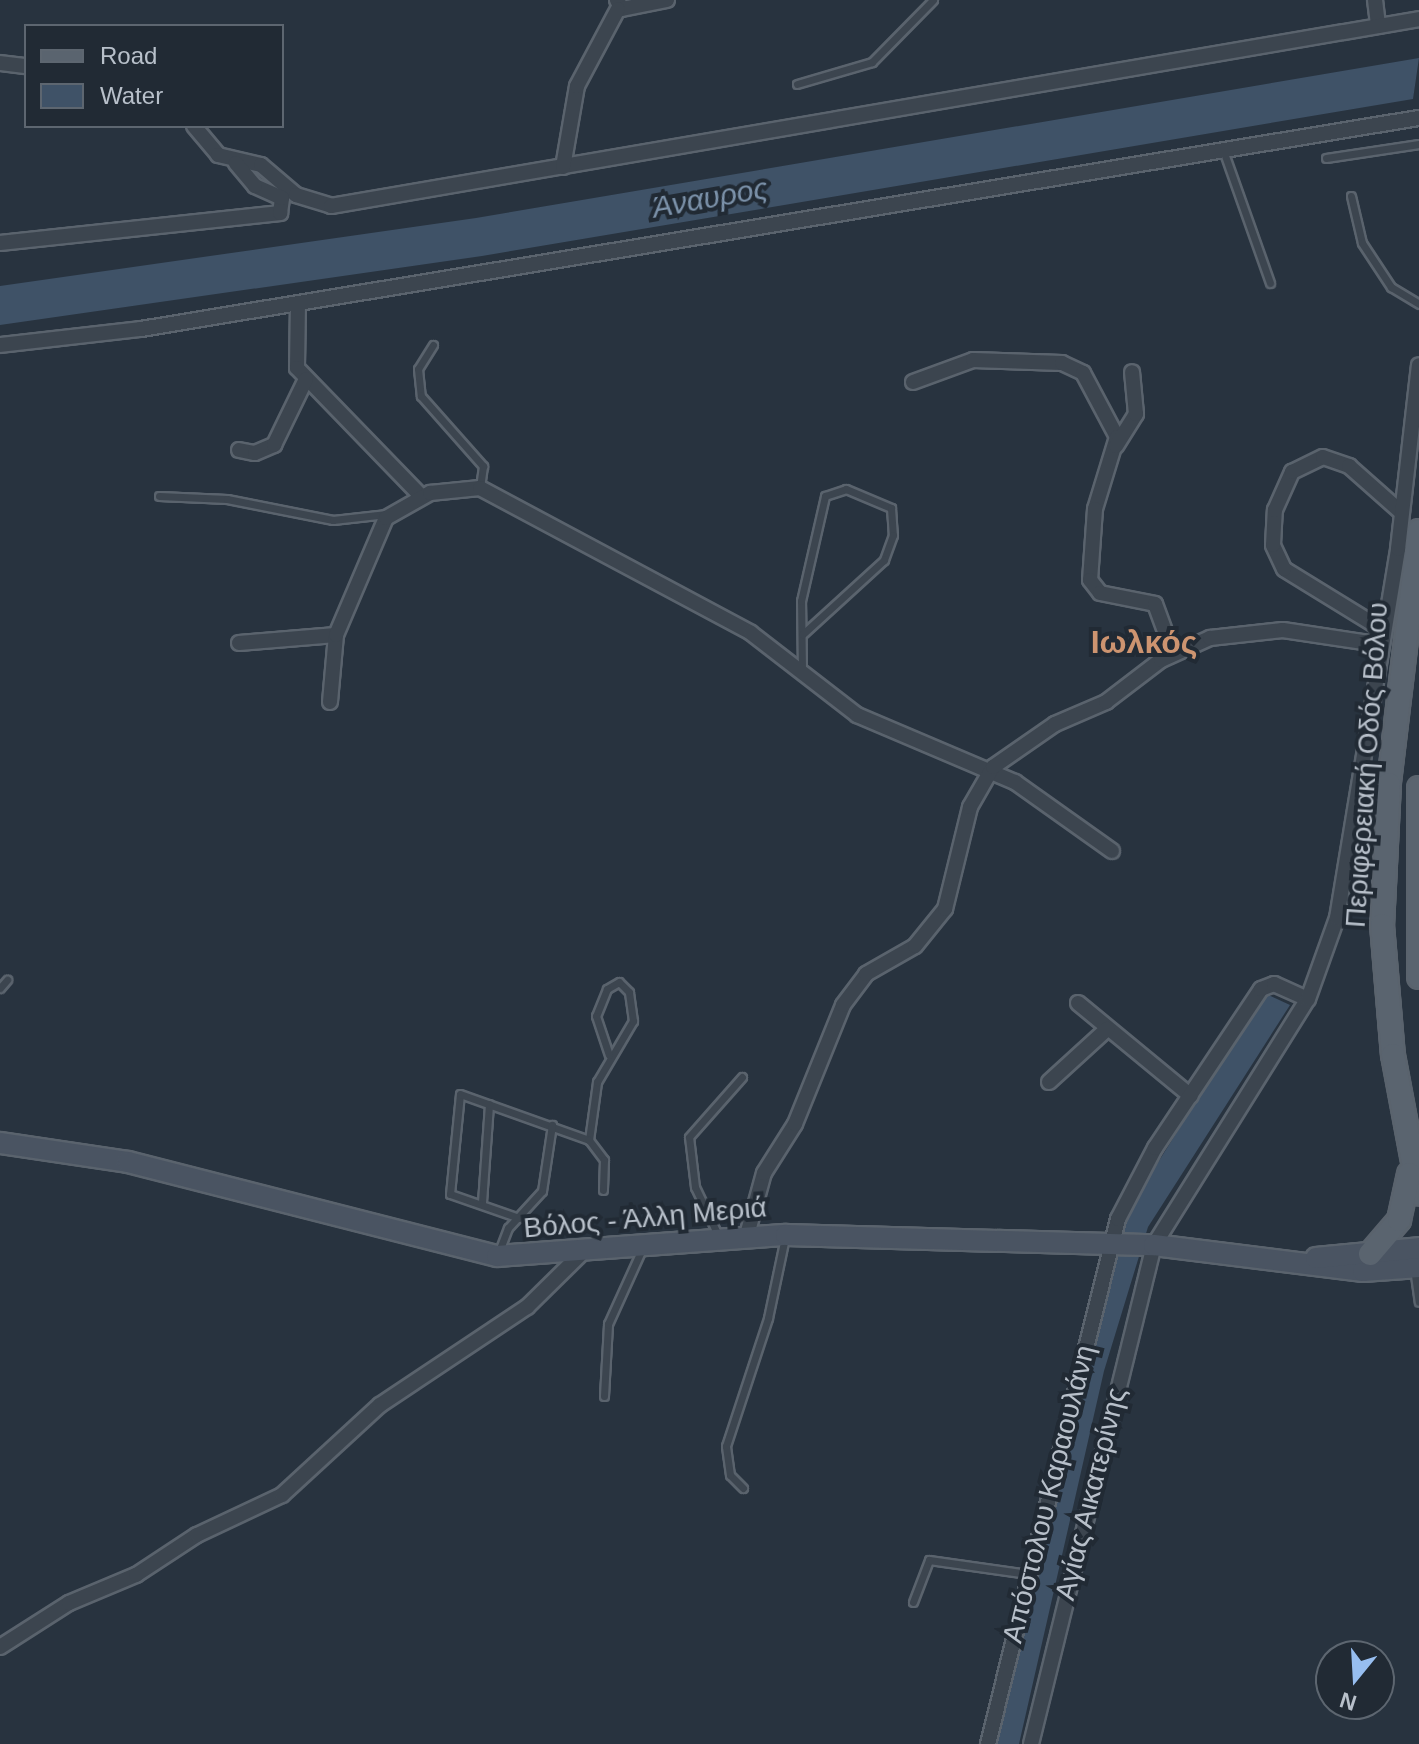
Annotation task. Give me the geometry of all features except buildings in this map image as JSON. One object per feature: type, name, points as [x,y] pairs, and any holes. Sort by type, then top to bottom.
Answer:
[{"type":"main road","name":"Περιφερειακή Οδός Βόλου","points":[[1419,531],[1382,883],[1391,1037],[1419,1194]]},
{"type":"main road","name":"Περιφερειακή Οδός Βόλου","points":[[1419,788],[1419,977]]},
{"type":"main road","name":"Βόλος - Άλλη Μεριά","points":[[0,1143],[128,1162],[497,1256],[581,1254],[645,1241],[718,1235],[786,1235],[1154,1245],[1308,1260],[1363,1271],[1417,1261]]},
{"type":"main road","points":[[1370,1254],[1402,1214],[1412,1161]]},
{"type":"main road","name":"Βόλος - Άλλη Μεριά","points":[[1308,1260],[1370,1254],[1417,1261]]},
{"type":"street","points":[[563,167],[577,86],[617,5],[667,0]]},
{"type":"street","points":[[1375,0],[1378,26]]},
{"type":"street","points":[[236,163],[261,165],[296,195],[331,206],[1419,19]]},
{"type":"street","points":[[0,63],[24,66]]},
{"type":"street","points":[[0,345],[298,303],[1419,118]]},
{"type":"street","points":[[0,243],[280,213],[282,198],[255,186],[236,163],[212,150],[196,128]]},
{"type":"street","points":[[298,303],[292,355],[306,379],[421,496]]},
{"type":"street","points":[[913,382],[973,360],[1075,367],[1114,429],[1116,446]]},
{"type":"street","name":"Αγίας Αικατερίνης","points":[[1031,1744],[1154,1245],[1308,999],[1342,899],[1401,512],[1419,365]]},
{"type":"street","points":[[1132,372],[1133,426],[1116,446],[1095,509],[1090,580],[1100,593],[1155,604],[1173,653]]},
{"type":"street","points":[[239,450],[255,453],[274,445],[306,379]]},
{"type":"street","points":[[1382,638],[1284,569],[1273,545],[1275,510],[1292,472],[1323,457],[1349,466],[1401,512]]},
{"type":"street","points":[[330,702],[336,635],[389,514],[421,496],[480,488],[751,633],[857,715],[990,770],[1112,851]]},
{"type":"street","points":[[747,1235],[764,1173],[795,1124],[843,1005],[866,974],[915,946],[945,909],[970,807],[990,770],[1173,653],[1249,631],[1382,638]]},
{"type":"street","points":[[239,643],[336,635]]},
{"type":"street","name":"Απόστολου Καραουλάνη","points":[[988,1744],[1110,1243],[1155,1148],[1263,987],[1274,984],[1308,999]]},
{"type":"street","points":[[1078,1003],[1191,1096]]},
{"type":"street","points":[[1049,1082],[1107,1029]]},
{"type":"street","points":[[0,1647],[69,1603],[136,1575],[197,1535],[282,1495],[380,1405],[527,1307],[581,1254]]},
{"type":"lane","points":[[797,84],[872,62],[933,0]]},
{"type":"lane","points":[[1326,158],[1419,144]]},
{"type":"lane","points":[[1223,148],[1270,283]]},
{"type":"lane","points":[[1351,196],[1362,243],[1391,287],[1419,304]]},
{"type":"lane","points":[[433,345],[418,369],[421,396],[483,466],[480,488]]},
{"type":"lane","points":[[802,672],[801,601],[825,496],[846,489],[891,508],[893,535],[884,560],[803,634]]},
{"type":"lane","points":[[159,496],[227,499],[333,520],[389,514]]},
{"type":"lane","points":[[0,988],[7,980]]},
{"type":"lane","points":[[589,1140],[609,1055],[633,1021],[629,992],[619,982],[602,997],[596,1016],[609,1055]]},
{"type":"lane","points":[[718,1235],[695,1187],[689,1137],[742,1077]]},
{"type":"lane","points":[[519,1218],[482,1202],[450,1194],[452,1120],[460,1094],[589,1140],[604,1160],[603,1190]]},
{"type":"lane","points":[[482,1202],[489,1104]]},
{"type":"lane","points":[[497,1256],[519,1218],[546,1182],[552,1125]]},
{"type":"lane","points":[[743,1488],[730,1475],[726,1446],[768,1318],[786,1235]]},
{"type":"lane","points":[[604,1396],[608,1324],[645,1241]]},
{"type":"lane","points":[[1417,1261],[1419,1302]]},
{"type":"lane","points":[[913,1602],[929,1560],[1028,1574]]},
{"type":"water","name":"Άναυρος","points":[[1419,58],[1413,99],[482,256],[0,325],[0,286],[476,218]]},
{"type":"water","points":[[1264,993],[1290,1005],[1148,1227],[1104,1371],[1019,1744],[997,1744],[1122,1220]]},
{"type":"district","name":"Ιωλκός","points":[[1144,642]]}]
